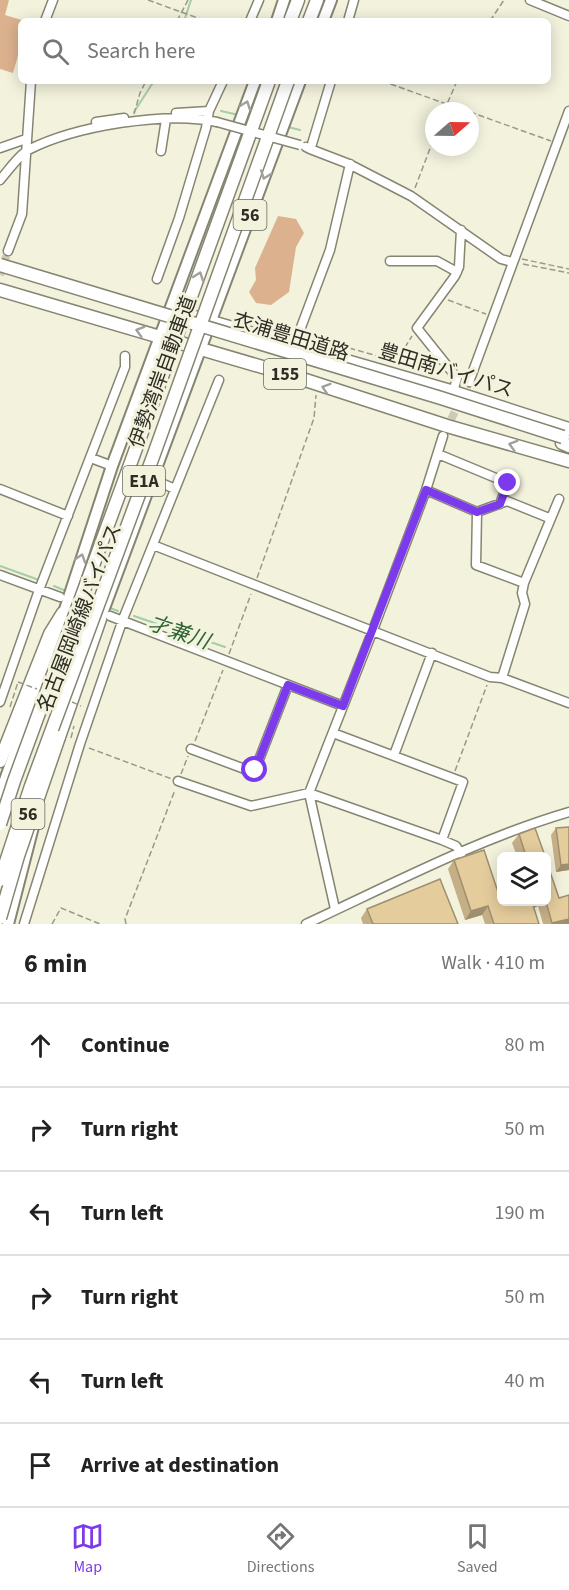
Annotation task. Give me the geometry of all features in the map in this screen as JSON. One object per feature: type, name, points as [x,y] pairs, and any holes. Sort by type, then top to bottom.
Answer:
[{"type":"highway","points":[[291,18],[298,0]]},
{"type":"highway","points":[[310,18],[317,0]]},
{"type":"highway","name":"伊勢湾岸自動車道","points":[[0,824],[268,84]]},
{"type":"highway","name":"伊勢湾岸自動車道","points":[[0,880],[31,786],[154,454],[287,84]]},
{"type":"highway","name":"豊田南バイパス","points":[[4,255],[170,310],[453,392],[566,439]]},
{"type":"highway","name":"衣浦豊田道路","points":[[0,267],[441,398],[566,439]]},
{"type":"highway","name":"155","points":[[0,290],[293,376],[447,426],[569,461]]},
{"type":"highway","points":[[0,761],[23,714],[50,634],[63,613]]},
{"type":"highway","points":[[0,918],[58,733],[105,617]]},
{"type":"main road","points":[[278,18],[284,0]]},
{"type":"main road","points":[[324,18],[331,0]]},
{"type":"main road","name":"名古屋岡崎線バイパス","points":[[63,613],[112,466],[254,84]]},
{"type":"main road","name":"名古屋岡崎線バイパス","points":[[105,617],[152,479],[299,84]]},
{"type":"main road","points":[[0,771],[23,714]]},
{"type":"main road","name":"名古屋岡崎線バイパス","points":[[0,794],[23,714]]},
{"type":"main road","points":[[8,924],[58,733]]},
{"type":"main road","name":"名古屋岡崎線バイパス","points":[[0,900],[58,733]]},
{"type":"street","points":[[46,18],[53,0]]},
{"type":"street","points":[[250,18],[259,0]]},
{"type":"street","points":[[349,18],[354,0]]},
{"type":"street","points":[[530,0],[569,16]]},
{"type":"street","points":[[4,255],[22,214],[31,84]]},
{"type":"street","points":[[157,279],[179,218],[208,116],[222,84]]},
{"type":"street","points":[[310,148],[330,84]]},
{"type":"street","points":[[469,382],[569,111]]},
{"type":"street","points":[[0,148],[27,145],[95,127],[208,116]]},
{"type":"street","points":[[0,173],[23,147],[97,122],[133,117],[208,116],[217,122],[310,148],[350,164],[411,196],[501,259],[512,262]]},
{"type":"street","points":[[161,151],[166,119]]},
{"type":"street","points":[[0,180],[27,145]]},
{"type":"street","points":[[294,346],[330,250],[350,164]]},
{"type":"street","points":[[453,392],[457,378],[417,328],[457,272],[461,230]]},
{"type":"street","points":[[390,261],[437,261],[457,272]]},
{"type":"street","points":[[0,702],[39,590],[125,367],[125,356]]},
{"type":"street","points":[[24,924],[80,744],[123,620],[219,380]]},
{"type":"street","points":[[335,909],[309,793],[426,490],[443,436]]},
{"type":"street","points":[[438,454],[508,483],[500,504]]},
{"type":"street","points":[[91,458],[112,466]]},
{"type":"street","points":[[152,479],[175,489]]},
{"type":"street","points":[[0,489],[68,516]]},
{"type":"street","points":[[426,490],[477,512],[507,501],[549,518]]},
{"type":"street","points":[[502,678],[525,604],[522,593],[524,583],[549,518],[559,499]]},
{"type":"street","points":[[477,512],[476,565],[524,583]]},
{"type":"street","points":[[153,544],[490,677],[502,678],[569,703]]},
{"type":"street","points":[[0,576],[60,597]]},
{"type":"street","points":[[105,617],[123,620],[343,706]]},
{"type":"street","points":[[393,755],[432,653]]},
{"type":"street","points":[[191,749],[250,771],[255,770],[288,685]]},
{"type":"street","points":[[333,733],[463,782],[442,840]]},
{"type":"street","points":[[178,781],[251,806],[309,793],[442,840],[456,846],[461,854]]},
{"type":"street","points":[[306,924],[324,920],[335,909],[461,854],[532,824],[569,812]]},
{"type":"path","points":[[148,0],[198,18]]},
{"type":"path","points":[[179,18],[188,0]]},
{"type":"path","points":[[492,18],[504,0]]},
{"type":"path","points":[[133,117],[144,84]]},
{"type":"path","points":[[390,84],[441,102]]},
{"type":"path","points":[[448,102],[456,84]]},
{"type":"path","points":[[479,115],[557,143]]},
{"type":"path","points":[[411,196],[427,156]]},
{"type":"path","points":[[512,262],[569,273]]},
{"type":"path","points":[[440,296],[492,317]]},
{"type":"path","points":[[299,333],[392,360],[399,357],[417,328]]},
{"type":"path","points":[[452,777],[490,677]]},
{"type":"path","points":[[7,715],[18,682]]},
{"type":"path","points":[[80,744],[178,781],[126,924]]},
{"type":"path","points":[[52,924],[61,908],[100,924]]},
{"type":"shaded area","points":[[0,0],[9,0],[5,15],[18,19],[18,56],[13,73],[0,69]]},
{"type":"shaded area","points":[[278,216],[296,219],[304,233],[296,247],[289,292],[271,305],[256,303],[249,292],[256,280],[255,268]]},
{"type":"building","points":[[569,827],[569,864],[561,865],[556,828]]},
{"type":"building","points":[[535,828],[544,852],[525,852],[519,834]]},
{"type":"building","points":[[484,850],[497,889],[497,906],[533,906],[539,924],[494,924],[488,906],[471,911],[454,860]]},
{"type":"building","points":[[551,875],[559,898],[569,895],[569,919],[552,923],[547,906],[551,906]]},
{"type":"building","points":[[440,879],[458,924],[373,924],[367,909]]},
{"type":"waterway","points":[[185,18],[191,0]]},
{"type":"waterway","points":[[134,112],[152,84]]},
{"type":"waterway","points":[[221,111],[239,115]]},
{"type":"waterway","points":[[288,127],[300,130]]},
{"type":"waterway","name":"才兼川","points":[[0,566],[39,580]]},
{"type":"waterway","name":"才兼川","points":[[54,586],[66,591]]},
{"type":"waterway","name":"才兼川","points":[[110,608],[118,611]]},
{"type":"waterway","name":"才兼川","points":[[134,616],[225,647]]},
{"type":"tunnel","points":[[0,275],[8,251]]},
{"type":"tunnel","points":[[446,430],[469,382]]},
{"type":"tunnel","points":[[74,602],[101,612]]},
{"type":"route","points":[[255,770],[288,685],[343,706],[426,490],[477,512],[500,504],[508,483]]}]
